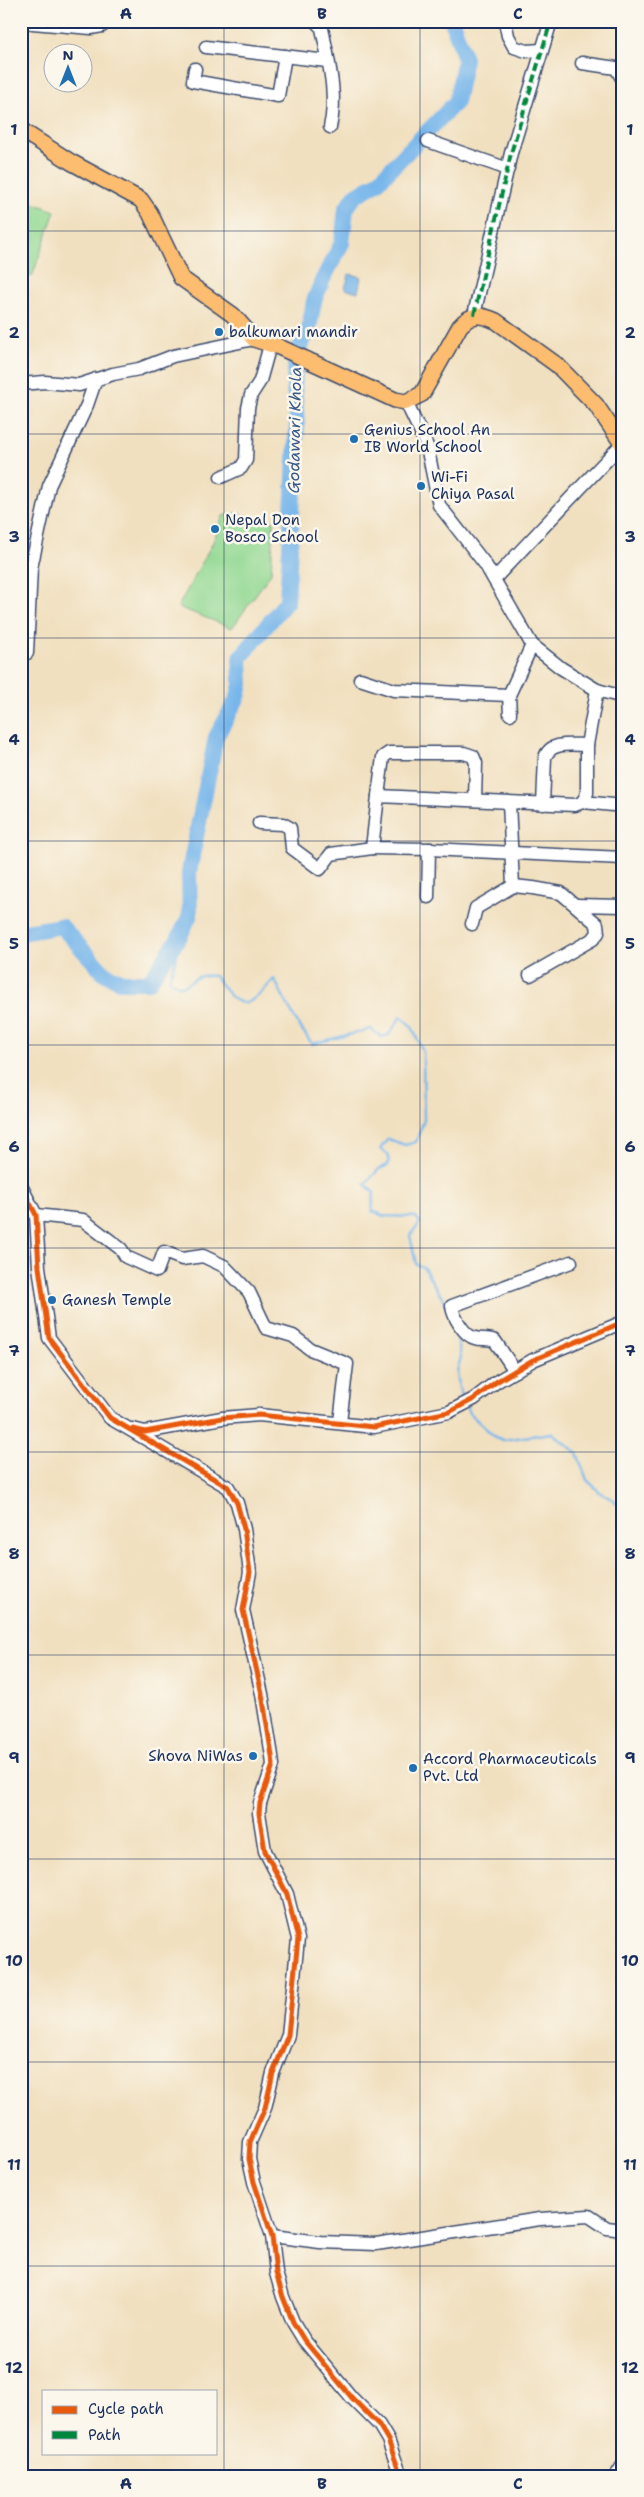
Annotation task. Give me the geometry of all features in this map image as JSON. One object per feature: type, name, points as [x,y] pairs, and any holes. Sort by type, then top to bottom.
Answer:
[{"type":"main road","points":[[21,130],[71,162],[141,200],[150,213],[181,278],[233,315],[254,339],[308,360],[395,400],[406,402],[422,394],[460,326],[467,318],[474,315],[486,317],[496,321],[557,365],[596,406],[622,444]]},
{"type":"street","points":[[21,22],[91,28],[102,26],[104,21]]},
{"type":"street","points":[[315,21],[322,28],[334,110],[330,127]]},
{"type":"street","points":[[505,21],[508,36],[514,47],[526,51],[542,50]]},
{"type":"street","points":[[474,315],[508,169],[551,21]]},
{"type":"street","points":[[206,47],[327,61]]},
{"type":"street","points":[[195,69],[193,80],[278,96],[285,56]]},
{"type":"street","points":[[582,63],[616,68],[623,80]]},
{"type":"street","points":[[428,141],[508,169]]},
{"type":"street","points":[[21,384],[44,382],[79,384],[139,369],[174,356],[254,339]]},
{"type":"street","points":[[222,477],[241,468],[246,460],[248,408],[251,395],[260,381],[274,346]]},
{"type":"street","points":[[27,653],[31,568],[49,486],[87,405],[96,379]]},
{"type":"street","points":[[406,402],[427,446],[439,505],[458,528],[494,579],[532,645],[561,668],[597,690],[623,697]]},
{"type":"street","points":[[494,579],[622,444]]},
{"type":"street","points":[[510,714],[509,695],[532,645]]},
{"type":"street","points":[[360,679],[394,690],[509,695]]},
{"type":"street","points":[[583,802],[588,793],[587,745],[597,690]]},
{"type":"street","points":[[543,804],[545,757],[547,752],[557,746],[587,745]]},
{"type":"street","points":[[372,848],[383,757],[389,753],[464,753],[473,756],[476,763],[475,800]]},
{"type":"street","points":[[378,796],[574,805],[583,802],[623,806]]},
{"type":"street","points":[[509,802],[513,886]]},
{"type":"street","points":[[259,823],[283,824],[290,828],[292,848],[320,869],[332,854],[372,848],[623,858]]},
{"type":"street","points":[[428,897],[429,849]]},
{"type":"street","points":[[472,924],[476,908],[513,886],[561,893],[597,924],[598,932],[593,939],[530,975]]},
{"type":"street","points":[[576,905],[623,906]]},
{"type":"street","points":[[21,1186],[36,1215],[39,1267],[49,1338],[110,1418],[228,1487],[238,1503],[250,1572],[243,1610],[262,1694],[273,1766],[260,1803],[259,1813],[265,1851],[286,1894],[298,1939],[288,2035],[272,2073],[265,2108],[250,2142],[249,2159],[254,2182],[272,2236],[276,2273],[293,2322],[304,2340],[379,2425],[388,2440],[400,2476]]},
{"type":"street","points":[[36,1215],[83,1220],[121,1249],[126,1257],[157,1271],[164,1252],[182,1259],[203,1256],[224,1266],[249,1292],[266,1328],[293,1336],[310,1349],[347,1364],[340,1422]]},
{"type":"street","points":[[515,1371],[495,1341],[476,1339],[467,1335],[452,1306],[571,1262]]},
{"type":"street","points":[[130,1428],[145,1432],[222,1418],[259,1415],[374,1427],[449,1412],[474,1399],[533,1360],[623,1322]]},
{"type":"street","points":[[272,2236],[320,2242],[376,2244],[540,2219],[561,2220],[584,2216],[594,2219],[607,2228],[623,2230]]},
{"type":"street","points":[[616,2476],[623,2465]]},
{"type":"green space","points":[[22,199],[55,211],[32,277],[27,275],[29,269],[21,267]]},
{"type":"green space","points":[[235,513],[274,521],[271,573],[232,628],[178,607],[213,542],[223,516]]},
{"type":"water","points":[[349,274],[361,277],[358,292],[345,289]]},
{"type":"waterway","name":"Godawari Khola","points":[[21,933],[61,926],[104,973],[122,982],[149,982],[180,936],[190,915],[189,872],[216,737],[238,697],[241,684],[240,658],[287,601],[297,424],[294,384],[296,355],[309,329],[314,301],[323,279],[342,243],[346,209],[355,196],[377,183],[456,102],[465,59],[452,21]]},
{"type":"waterway","points":[[180,936],[177,955],[169,979],[175,984],[183,986],[202,976],[215,976],[231,996],[243,1003],[257,997],[274,979],[296,1021],[312,1044],[371,1029],[381,1037],[389,1035],[401,1016],[412,1027],[423,1052],[424,1120],[416,1142],[405,1145],[388,1139],[380,1149],[389,1155],[388,1165],[379,1169],[365,1184],[374,1193],[372,1211],[384,1216],[416,1217],[420,1223],[410,1235],[416,1264],[424,1268],[447,1306]]},
{"type":"waterway","points":[[455,1327],[461,1357],[457,1371],[459,1388],[464,1400]]},
{"type":"waterway","points":[[467,1407],[469,1413],[495,1437],[503,1440],[552,1433],[577,1453],[587,1480],[602,1494],[614,1500],[623,1511]]},
{"type":"marked path","points":[[474,315],[511,153],[551,21]]},
{"type":"cycle path","points":[[21,1186],[36,1215],[39,1267],[49,1338],[110,1418],[228,1487],[237,1503],[244,1529],[250,1572],[243,1610],[262,1694],[273,1765],[260,1803],[259,1813],[265,1851],[287,1894],[298,1939],[288,2035],[273,2073],[265,2108],[250,2142],[249,2159],[254,2182],[272,2236],[276,2273],[293,2322],[304,2340],[352,2398],[379,2425],[388,2440],[401,2476]]},
{"type":"cycle path","points":[[133,1429],[145,1432],[222,1418],[259,1415],[374,1427],[449,1412],[474,1399],[496,1382],[533,1360],[623,1322]]},
{"type":"place","name":"balkumari mandir","points":[[219,332]]},
{"type":"place","name":"Genius School An IB World School","points":[[354,439]]},
{"type":"place","name":"Wi-Fi Chiya Pasal","points":[[421,486]]},
{"type":"place","name":"Nepal Don Bosco School","points":[[215,529]]},
{"type":"place","name":"Ganesh Temple","points":[[52,1300]]},
{"type":"place","name":"Shova NiWas","points":[[253,1756]]},
{"type":"place","name":"Accord Pharmaceuticals Pvt. Ltd","points":[[413,1768]]}]
